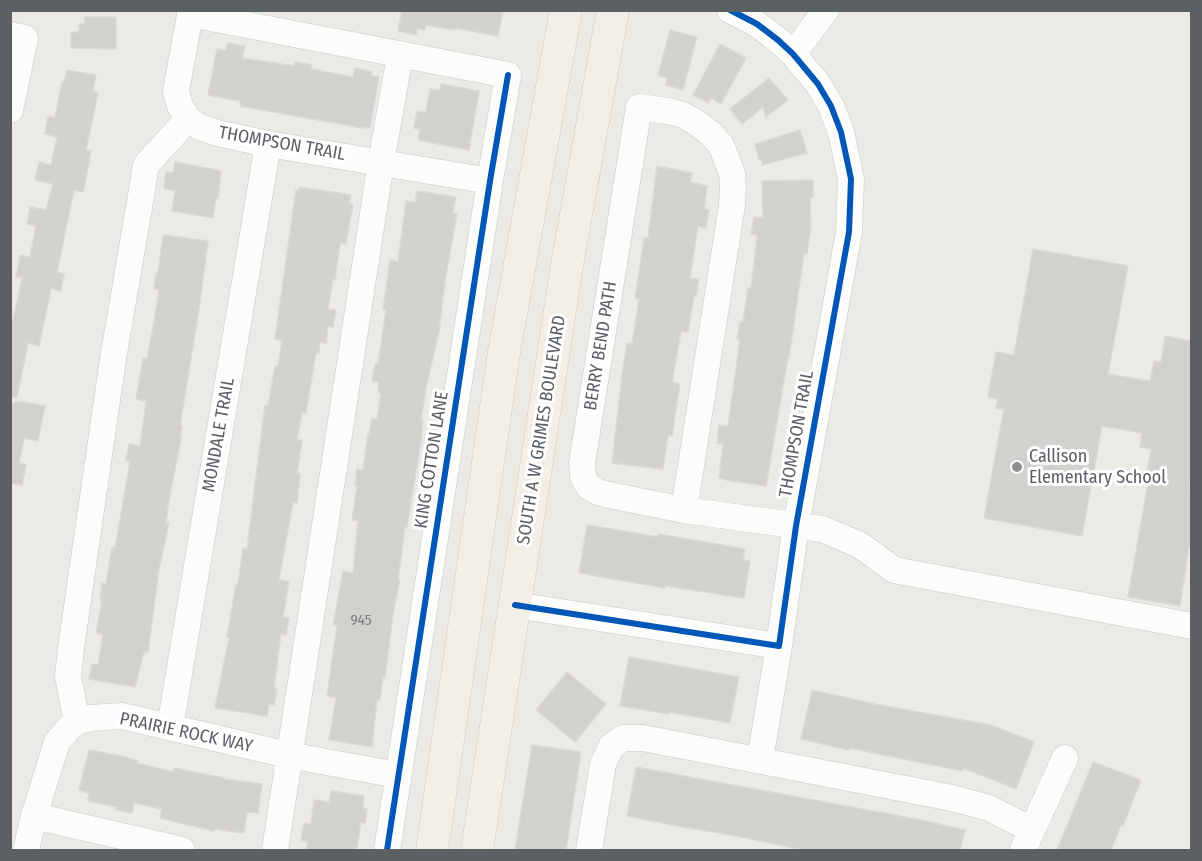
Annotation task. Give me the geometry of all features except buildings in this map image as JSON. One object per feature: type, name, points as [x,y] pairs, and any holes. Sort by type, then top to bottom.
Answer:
[{"type":"main road","points":[[432,850],[504,352],[566,10]]},
{"type":"main road","name":"SOUTH A W GRIMES BOULEVARD","points":[[477,850],[567,265],[613,10]]},
{"type":"street","name":"THOMPSON TRAIL","points":[[730,10],[757,24],[793,54],[818,84],[831,106],[841,132],[847,155],[851,190],[849,232],[796,526],[760,760]]},
{"type":"street","points":[[793,54],[826,10]]},
{"type":"street","points":[[26,850],[57,742],[77,722],[68,676],[113,359],[147,165],[188,119],[180,106],[176,91],[190,12],[400,56],[381,162],[275,850]]},
{"type":"street","points":[[10,35],[25,38],[10,110]]},
{"type":"street","name":"KING COTTON LANE","points":[[387,850],[508,75],[400,56]]},
{"type":"street","name":"BERRY BEND PATH","points":[[639,107],[683,115],[710,133],[721,145],[732,173],[734,188],[684,510],[598,492],[588,486],[583,477],[582,463],[639,107]]},
{"type":"street","name":"THOMPSON TRAIL","points":[[188,119],[200,128],[217,134],[490,181]]},
{"type":"street","name":"MONDALE TRAIL","points":[[170,727],[268,144]]},
{"type":"street","points":[[684,510],[822,529],[860,545],[894,570],[1191,626]]},
{"type":"street","points":[[515,605],[779,646]]},
{"type":"street","name":"PRAIRIE ROCK WAY","points":[[77,722],[90,718],[122,716],[288,755],[398,775]]},
{"type":"street","points":[[589,850],[603,764],[611,747],[623,738],[643,738],[952,798],[989,808],[1028,840],[1065,758]]},
{"type":"street","points":[[34,816],[182,850]]},
{"type":"cycle path","points":[[515,605],[779,646],[796,526],[849,232],[851,179],[841,132],[831,106],[818,84],[778,40],[757,24],[730,10]]},
{"type":"cycle path","points":[[387,850],[508,75]]},
{"type":"place","name":"Callison Elementary School","points":[[1017,467]]}]
